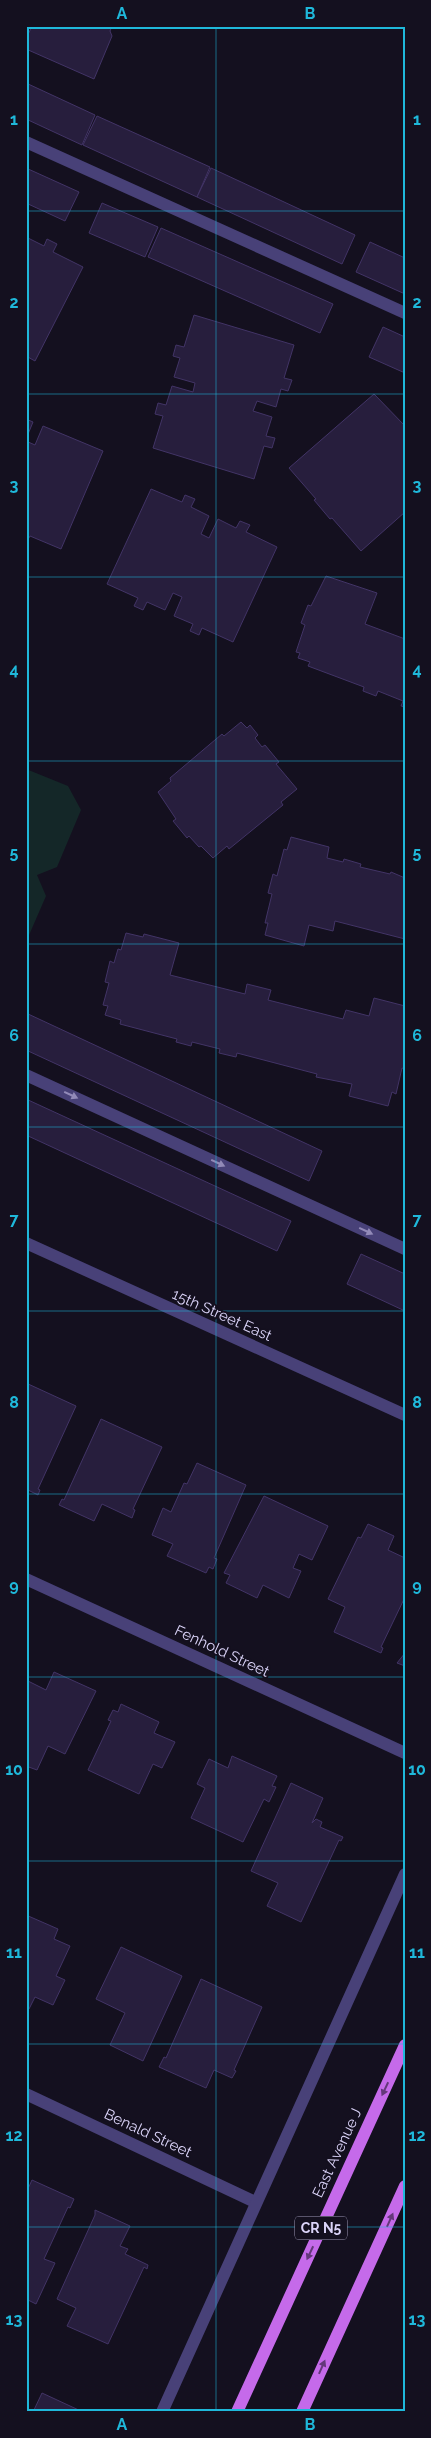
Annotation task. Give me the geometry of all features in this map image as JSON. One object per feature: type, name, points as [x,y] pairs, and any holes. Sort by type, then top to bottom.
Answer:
[{"type":"main road","name":"East Avenue J","points":[[237,2412],[405,2045]]},
{"type":"main road","points":[[302,2412],[405,2186]]},
{"type":"street","points":[[26,142],[405,313]]},
{"type":"street","points":[[26,1075],[405,1249]]},
{"type":"street","name":"15th Street East","points":[[26,1243],[405,1415]]},
{"type":"street","name":"Fenhold Street","points":[[26,1579],[405,1753]]},
{"type":"street","points":[[162,2412],[255,2202],[405,1874]]},
{"type":"street","name":"Benald Street","points":[[26,2094],[255,2202]]},
{"type":"green space","points":[[26,769],[68,786],[81,810],[57,867],[37,875],[46,896],[26,942]]},
{"type":"building","points":[[32,26],[112,26],[110,31],[112,36],[94,79],[26,49],[26,39]]},
{"type":"building","points":[[26,83],[95,115],[82,145],[26,119]]},
{"type":"building","points":[[97,116],[210,167],[197,197],[83,145]]},
{"type":"building","points":[[26,168],[79,192],[65,221],[26,203]]},
{"type":"building","points":[[211,168],[355,235],[342,264],[197,197]]},
{"type":"building","points":[[102,203],[158,227],[145,257],[89,233]]},
{"type":"building","points":[[161,228],[333,304],[320,333],[148,257]]},
{"type":"building","points":[[26,237],[44,246],[47,239],[57,244],[53,252],[83,267],[35,361],[26,356]]},
{"type":"building","points":[[370,242],[405,258],[405,294],[356,272]]},
{"type":"building","points":[[194,315],[294,345],[284,378],[292,380],[288,391],[281,389],[276,407],[257,401],[253,411],[272,417],[266,436],[275,438],[272,448],[264,446],[254,479],[153,448],[163,416],[155,414],[158,403],[166,405],[172,386],[193,392],[195,383],[174,377],[180,358],[173,356],[176,345],[184,347]]},
{"type":"building","points":[[383,327],[405,337],[405,373],[369,357]]},
{"type":"building","points":[[374,394],[405,426],[405,512],[361,551],[332,518],[330,519],[314,500],[316,499],[289,468]]},
{"type":"building","points":[[26,419],[33,422],[26,439]]},
{"type":"building","points":[[43,426],[103,451],[61,549],[30,536],[26,543],[26,441],[35,445]]},
{"type":"building","points":[[151,489],[182,502],[185,495],[195,499],[191,507],[209,516],[201,534],[209,538],[218,519],[236,528],[240,521],[250,525],[246,532],[277,547],[233,642],[202,628],[199,635],[190,631],[193,624],[174,616],[182,597],[173,593],[165,610],[147,602],[143,610],[134,606],[138,598],[107,584]]},
{"type":"building","points":[[326,576],[377,593],[365,624],[405,639],[405,707],[401,706],[403,701],[378,691],[376,696],[363,691],[364,687],[308,666],[310,662],[298,658],[300,653],[296,652],[305,625],[301,623],[308,605],[311,606]]},
{"type":"building","points":[[241,722],[247,728],[250,725],[258,735],[255,738],[262,747],[265,745],[279,762],[276,764],[297,789],[281,802],[283,805],[229,849],[227,846],[213,858],[189,836],[187,838],[173,821],[176,819],[158,792],[171,781],[170,778],[222,734],[224,736]]},
{"type":"building","points":[[291,837],[329,847],[327,858],[343,862],[344,859],[361,864],[360,867],[390,874],[391,872],[405,878],[405,939],[335,921],[333,931],[309,925],[304,946],[265,935],[268,923],[265,923],[272,894],[268,893],[273,874],[277,876],[284,849],[287,850]]},
{"type":"building","points":[[126,933],[143,937],[144,934],[179,943],[170,975],[245,994],[247,984],[271,990],[268,1000],[343,1019],[346,1010],[369,1016],[374,998],[405,1006],[405,1069],[402,1068],[396,1094],[392,1092],[388,1106],[349,1096],[352,1084],[316,1077],[317,1074],[237,1053],[236,1057],[219,1053],[220,1049],[192,1042],[191,1046],[176,1042],[177,1039],[120,1024],[121,1020],[105,1015],[108,1006],[103,1005],[109,983],[105,982],[110,961],[114,963],[118,949],[121,950]]},
{"type":"building","points":[[26,1013],[322,1151],[309,1181],[26,1050]]},
{"type":"building","points":[[26,1099],[291,1221],[277,1251],[26,1135]]},
{"type":"building","points":[[361,1254],[405,1274],[405,1311],[347,1284]]},
{"type":"building","points":[[26,1383],[76,1406],[38,1489],[40,1490],[38,1495],[26,1489]]},
{"type":"building","points":[[101,1419],[162,1447],[133,1509],[135,1510],[132,1518],[102,1504],[94,1521],[59,1505],[62,1499],[64,1500]]},
{"type":"building","points":[[197,1463],[246,1485],[214,1558],[217,1559],[213,1569],[209,1567],[206,1573],[167,1556],[173,1544],[152,1535],[163,1508],[171,1512],[184,1483],[187,1484]]},
{"type":"building","points":[[264,1496],[328,1526],[312,1560],[299,1554],[293,1568],[301,1571],[289,1598],[263,1585],[257,1598],[226,1583],[230,1575],[224,1573]]},
{"type":"building","points":[[368,1524],[394,1536],[388,1550],[405,1558],[405,1597],[381,1647],[383,1648],[381,1653],[334,1632],[345,1607],[328,1599],[358,1537],[361,1538]]},
{"type":"building","points":[[405,1653],[405,1666],[397,1663]]},
{"type":"building","points":[[54,1672],[96,1691],[65,1754],[48,1746],[37,1770],[26,1766],[26,1680],[46,1690]]},
{"type":"building","points":[[121,1704],[159,1722],[154,1733],[175,1742],[162,1768],[153,1764],[139,1794],[88,1770],[111,1721],[108,1720],[113,1710],[118,1712]]},
{"type":"building","points":[[232,1756],[277,1776],[272,1786],[276,1787],[269,1802],[264,1799],[243,1842],[191,1818],[205,1788],[197,1784],[209,1759],[228,1768]]},
{"type":"building","points":[[291,1783],[323,1798],[312,1823],[316,1819],[322,1822],[320,1827],[343,1837],[341,1841],[339,1840],[301,1922],[267,1906],[278,1883],[251,1871]]},
{"type":"building","points":[[26,1915],[58,1929],[54,1939],[70,1946],[56,1976],[65,1980],[53,2005],[35,1997],[29,2009],[26,2007]]},
{"type":"building","points":[[121,1947],[182,1976],[143,2061],[110,2045],[125,2013],[96,1999]]},
{"type":"building","points":[[201,1979],[262,2007],[232,2078],[214,2070],[206,2088],[159,2067],[164,2057],[166,2058]]},
{"type":"building","points":[[32,2180],[74,2199],[70,2208],[68,2207],[44,2259],[55,2263],[36,2304],[26,2299],[26,2193]]},
{"type":"building","points":[[95,2210],[130,2226],[120,2246],[128,2249],[125,2254],[148,2265],[147,2269],[144,2267],[108,2344],[67,2326],[76,2308],[57,2299],[95,2215]]},
{"type":"building","points":[[42,2393],[83,2412],[33,2412]]}]
